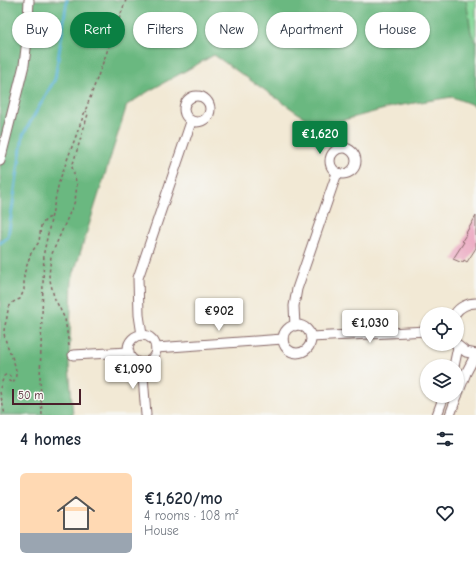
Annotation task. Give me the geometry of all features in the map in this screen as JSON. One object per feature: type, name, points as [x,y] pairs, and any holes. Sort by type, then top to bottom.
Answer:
[{"type":"street","points":[[0,161],[24,65],[29,0]]},
{"type":"street","points":[[142,335],[139,315],[138,278],[192,122]]},
{"type":"street","points":[[295,326],[294,306],[296,289],[337,173]]},
{"type":"street","points":[[463,307],[470,303],[476,303]]},
{"type":"street","points":[[295,326],[302,326],[309,331],[311,337],[310,344],[305,351],[298,353],[293,352],[286,347],[283,339],[289,328],[295,326]]},
{"type":"street","points":[[311,337],[420,331]]},
{"type":"street","points":[[142,335],[149,337],[154,342],[156,348],[153,358],[148,362],[142,363],[132,359],[129,352],[129,346],[134,338],[142,335]]},
{"type":"street","points":[[156,348],[283,339]]},
{"type":"street","points":[[464,350],[476,354],[464,378]]},
{"type":"street","points":[[73,355],[129,352]]},
{"type":"street","points":[[142,363],[146,415]]},
{"type":"street","points":[[437,415],[441,403]]},
{"type":"street","points":[[450,415],[454,403]]},
{"type":"path","points":[[42,415],[40,379],[44,252],[51,217],[59,182],[126,0]]},
{"type":"path","points":[[73,355],[69,345],[65,319],[54,297],[48,276],[50,256],[74,201],[77,185],[72,167],[88,114],[86,110]]},
{"type":"path","points":[[0,388],[4,376],[7,374],[10,376],[10,381],[13,383],[16,378],[16,369],[4,332],[9,306],[13,302],[20,299],[24,290],[24,274],[31,253],[39,242],[41,226],[46,219],[51,217]]},
{"type":"path","points":[[0,392],[5,415]]},
{"type":"green space","points":[[0,0],[466,0],[471,33],[476,43],[476,106],[452,97],[396,106],[318,127],[214,55],[127,105],[72,279],[69,365],[73,415],[0,415]]},
{"type":"green space","points":[[466,0],[476,0],[476,43],[471,33]]},
{"type":"building","points":[[476,216],[476,248],[467,262],[464,260],[463,262],[460,262],[453,259],[464,242],[462,241]]},
{"type":"waterway","points":[[0,243],[8,237],[23,135],[55,79],[67,0]]}]
